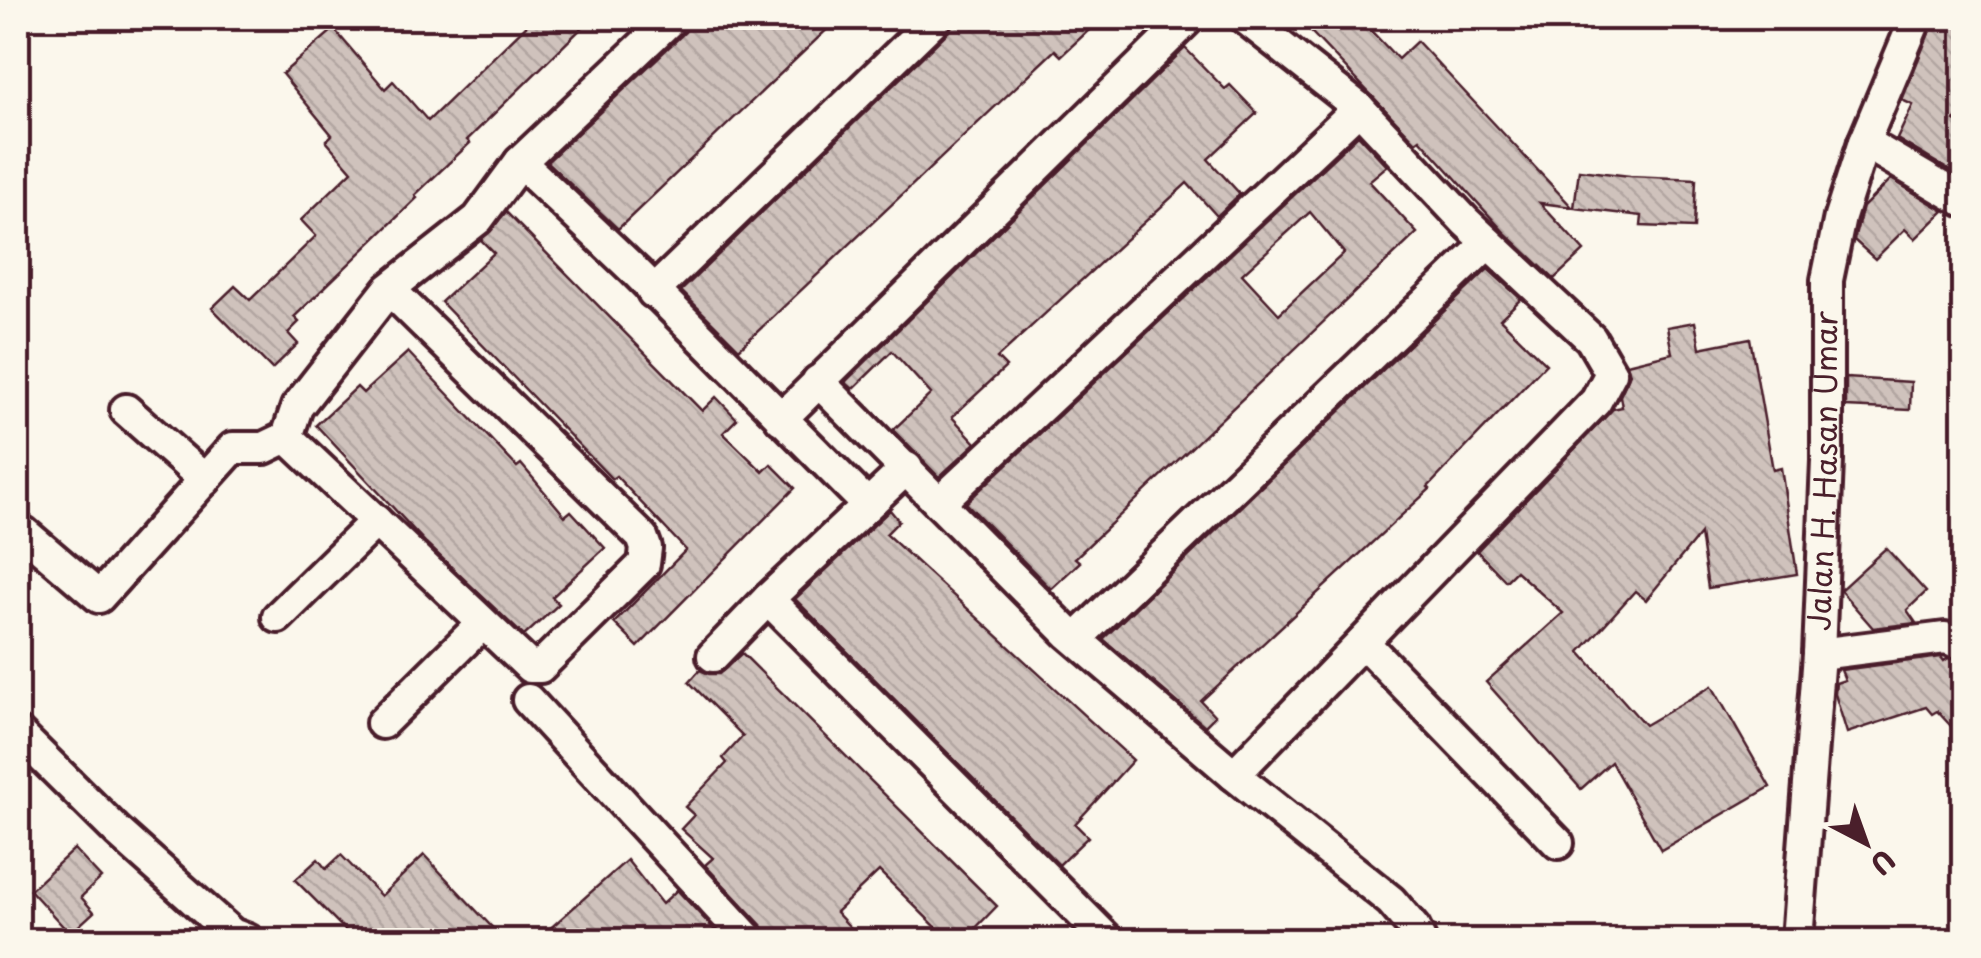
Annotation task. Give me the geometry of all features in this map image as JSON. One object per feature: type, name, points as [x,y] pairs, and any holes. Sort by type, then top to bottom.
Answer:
[{"type":"street","points":[[23,532],[99,598],[233,448],[264,448],[287,437],[297,407],[389,289],[478,219],[520,162],[672,18]]},
{"type":"street","points":[[653,292],[936,18]]},
{"type":"street","points":[[781,419],[1188,18]]},
{"type":"street","points":[[1234,775],[1596,401],[1611,373],[1592,339],[1488,243],[1359,108],[1245,18]]},
{"type":"street","name":"Jalan H. Hasan Umar","points":[[1797,940],[1819,654],[1827,461],[1827,280],[1840,217],[1864,142],[1916,18]]},
{"type":"street","points":[[939,503],[1359,108]]},
{"type":"street","points":[[1864,142],[1964,201]]},
{"type":"street","points":[[520,162],[635,271],[866,503]]},
{"type":"street","points":[[1076,639],[1488,243]]},
{"type":"street","points":[[287,437],[530,667],[540,667],[644,564],[646,548],[642,537],[389,289]]},
{"type":"street","points":[[818,381],[1076,639],[1234,775],[1391,901],[1420,940]]},
{"type":"street","points":[[126,410],[205,480]]},
{"type":"street","points":[[713,656],[906,468]]},
{"type":"street","points":[[278,617],[376,521]]},
{"type":"street","points":[[768,599],[1108,940]]},
{"type":"street","points":[[382,722],[482,624]]},
{"type":"street","points":[[1819,654],[1945,638],[1964,644]]},
{"type":"street","points":[[1363,642],[1558,843]]},
{"type":"street","points":[[528,700],[749,940]]},
{"type":"street","points":[[18,733],[141,853],[232,934],[248,940]]},
{"type":"building","points":[[534,18],[592,18],[467,140],[470,143],[415,195],[417,198],[294,317],[299,322],[288,333],[298,344],[272,369],[212,308],[235,286],[250,300],[316,236],[301,220],[352,171],[326,141],[332,135],[282,74],[334,29],[385,89],[393,81],[428,121]]},
{"type":"building","points":[[690,18],[839,18],[618,229],[547,162],[685,32]]},
{"type":"building","points":[[954,18],[1102,18],[1061,56],[1055,50],[739,349],[681,291],[949,31]]},
{"type":"building","points":[[1298,18],[1359,18],[1398,59],[1417,41],[1572,207],[1540,203],[1584,251],[1554,279]]},
{"type":"building","points":[[1935,18],[1964,18],[1964,103],[1955,121],[1964,126],[1964,179],[1897,139],[1913,105],[1902,100]]},
{"type":"building","points":[[1185,48],[1225,89],[1230,85],[1257,113],[1208,159],[1240,194],[1217,216],[1187,183],[997,358],[1006,367],[952,417],[976,443],[939,477],[893,430],[931,394],[892,351],[853,389],[845,382]]},
{"type":"building","points":[[1358,135],[1387,166],[1369,181],[1417,233],[1075,558],[1080,562],[1051,589],[966,503]],"holes":[[[1310,212],[1344,253],[1279,314],[1242,274]]]},
{"type":"building","points":[[1579,170],[1696,179],[1694,228],[1641,226],[1642,216],[1574,208]]},
{"type":"building","points":[[1891,179],[1944,211],[1915,239],[1905,229],[1875,259],[1854,240],[1863,207]]},
{"type":"building","points":[[506,212],[702,411],[716,397],[737,419],[723,433],[763,472],[771,464],[795,488],[638,647],[614,623],[686,550],[441,302],[494,253],[481,240]]},
{"type":"building","points":[[1488,269],[1521,299],[1500,319],[1546,364],[1430,489],[1201,701],[1215,716],[1205,726],[1103,639]]},
{"type":"building","points":[[1695,322],[1700,348],[1750,338],[1773,470],[1781,468],[1797,574],[1708,588],[1700,534],[1646,600],[1635,591],[1580,652],[1645,725],[1712,686],[1770,787],[1661,850],[1611,762],[1581,789],[1486,682],[1563,613],[1516,571],[1506,581],[1477,551],[1613,409],[1622,407],[1620,396],[1630,374],[1627,364],[1672,353],[1667,327]]},
{"type":"building","points":[[408,352],[517,467],[521,464],[565,516],[571,511],[605,548],[552,597],[559,604],[524,636],[426,543],[316,425],[357,387],[363,393]]},
{"type":"building","points":[[1846,378],[1911,382],[1910,410],[1846,407]]},
{"type":"building","points":[[890,510],[899,521],[886,534],[1133,760],[1075,824],[1088,837],[1059,865],[795,599]]},
{"type":"building","points":[[1886,548],[1926,592],[1907,610],[1916,623],[1873,628],[1840,590]]},
{"type":"building","points":[[742,653],[997,906],[964,940],[949,940],[879,871],[836,912],[862,940],[767,940],[763,927],[705,865],[713,858],[681,829],[694,815],[685,807],[727,763],[723,758],[743,736],[689,682],[700,670],[719,674]]},
{"type":"building","points":[[1941,657],[1944,661],[1948,658],[1964,662],[1964,740],[1937,711],[1932,714],[1926,707],[1847,733],[1835,694],[1836,683],[1845,680],[1841,670]]},
{"type":"building","points":[[74,849],[101,878],[81,897],[94,912],[70,934],[30,890]]},
{"type":"building","points":[[341,855],[381,896],[424,855],[504,940],[355,940],[295,880],[318,859],[326,869]]},
{"type":"building","points":[[627,860],[662,904],[677,890],[724,940],[537,940]]}]
